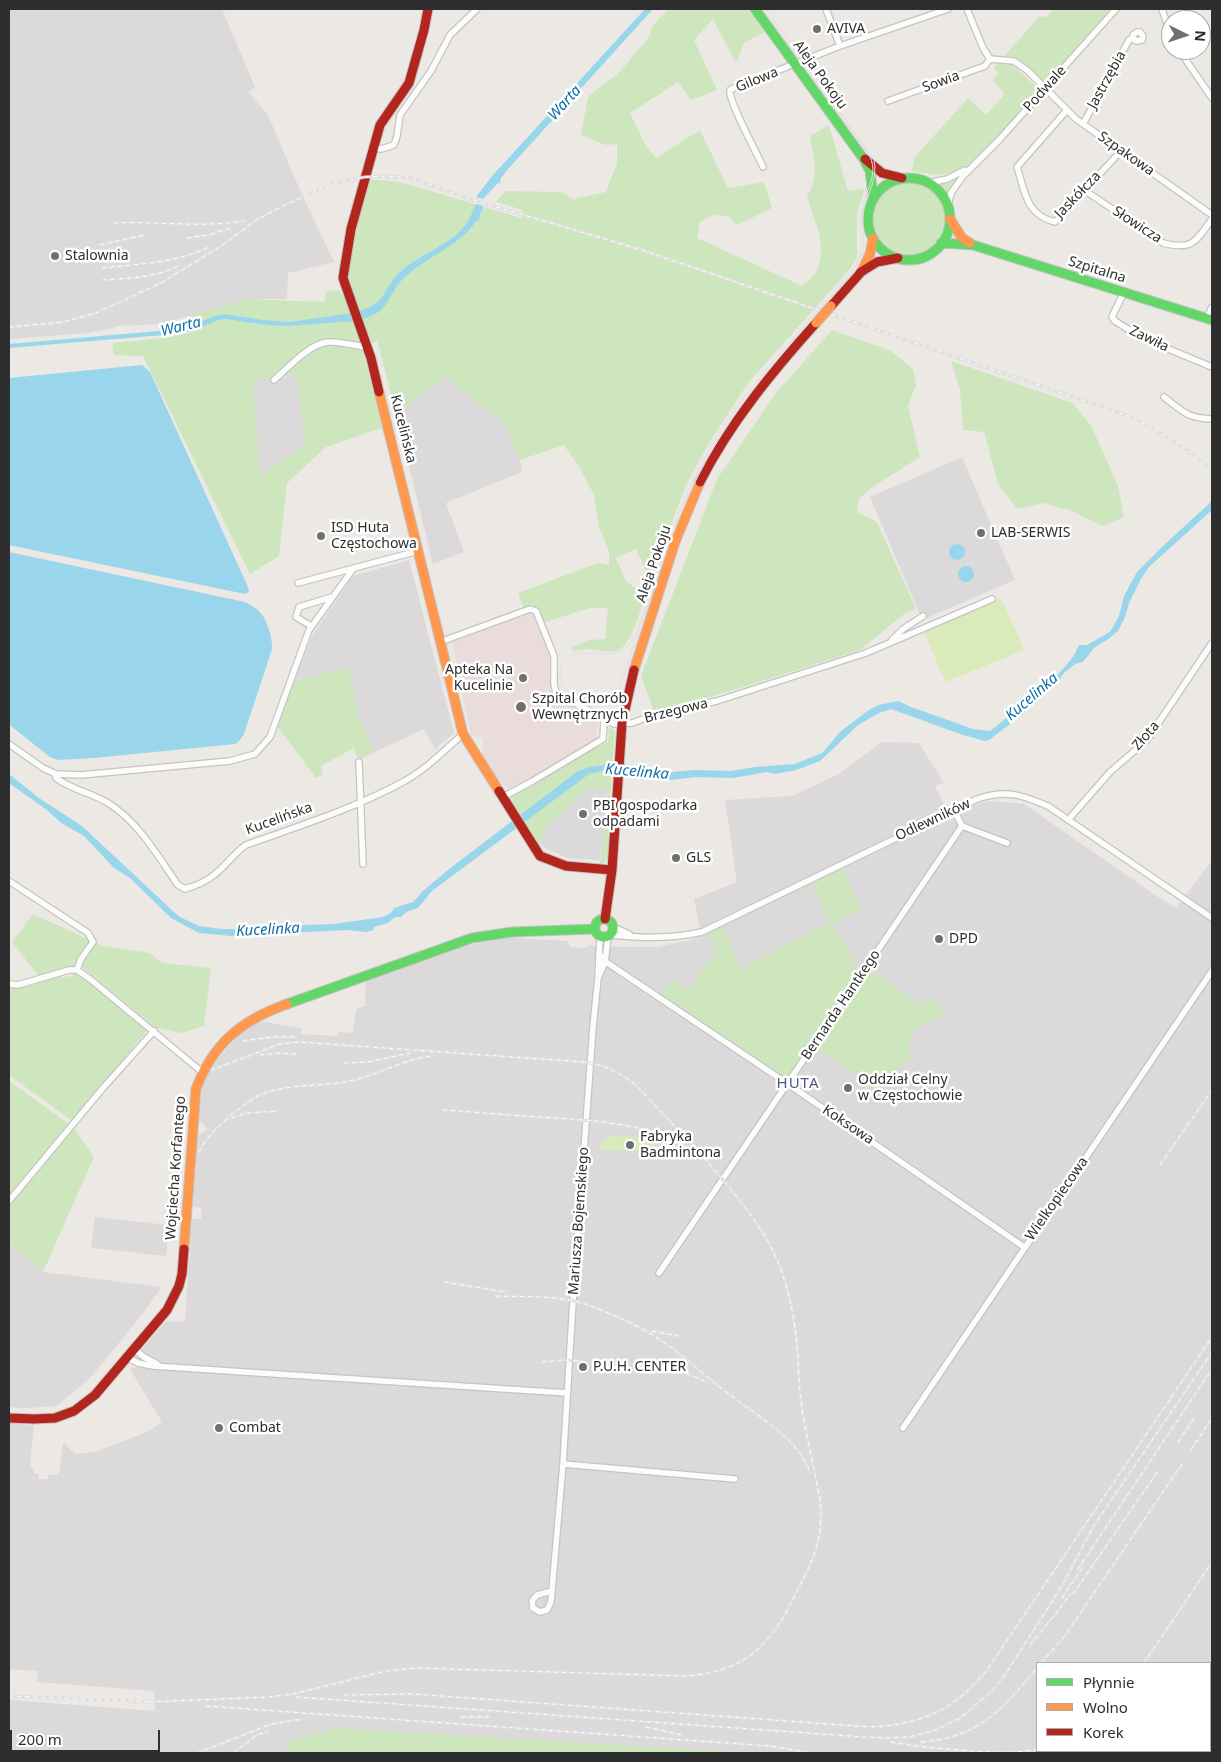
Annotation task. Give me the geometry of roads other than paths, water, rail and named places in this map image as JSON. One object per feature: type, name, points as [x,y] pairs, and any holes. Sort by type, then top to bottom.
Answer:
[{"type":"street","points":[[428,9],[410,83],[380,125],[373,147],[381,149],[394,145],[400,115],[432,71],[450,35],[477,9]]},
{"type":"street","name":"Aleja Pokoju","points":[[755,9],[863,158],[870,171],[873,197]]},
{"type":"street","points":[[826,9],[840,46]]},
{"type":"street","name":"Gilowa","points":[[763,167],[734,108],[729,94],[730,90],[840,46],[948,9]]},
{"type":"street","points":[[967,9],[983,48],[990,59]]},
{"type":"street","name":"Podwale","points":[[948,206],[951,193],[963,176],[999,140],[1116,9]]},
{"type":"street","name":"Jastrzębia","points":[[1083,124],[1130,40],[1133,38]]},
{"type":"street","name":"Szpakowa","points":[[990,59],[1014,61],[1028,71],[1083,124],[1212,217]]},
{"type":"street","name":"Sowia","points":[[888,101],[985,66],[990,59]]},
{"type":"street","points":[[1186,60],[1212,98]]},
{"type":"street","name":"Jaskółcza","points":[[1067,110],[1017,166],[1026,199],[1032,210],[1046,220],[1056,222],[1120,150]]},
{"type":"street","name":"Kucelińska","points":[[373,147],[351,229],[343,278],[368,347],[463,734],[540,856],[552,863],[567,868],[612,870]]},
{"type":"street","name":"Aleja Pokoju","points":[[863,158],[882,173],[902,178]]},
{"type":"street","name":"Podwale","points":[[929,183],[948,179],[972,167]]},
{"type":"street","points":[[902,178],[915,178],[929,183],[936,188],[948,206],[950,219],[946,236],[941,243],[931,253],[910,260],[898,258],[881,249],[873,238],[868,220],[873,197],[886,185],[902,178]]},
{"type":"street","name":"Słowicza","points":[[1084,190],[1163,243],[1174,246],[1189,245],[1195,242],[1212,217]]},
{"type":"street","name":"Szpitalna","points":[[950,219],[962,238],[973,245]]},
{"type":"street","name":"Aleja Pokoju","points":[[606,919],[612,870],[622,723],[634,664],[689,506],[732,426],[752,397],[861,272],[870,254],[873,238]]},
{"type":"street","name":"Szpitalna","points":[[941,243],[973,245],[1210,319]]},
{"type":"street","name":"Aleja Pokoju","points":[[861,272],[877,262],[898,258]]},
{"type":"street","name":"Zawiła","points":[[1124,292],[1112,317],[1115,321],[1142,338],[1212,367]]},
{"type":"street","points":[[1210,319],[1212,307]]},
{"type":"street","points":[[274,380],[298,358],[328,342],[368,347]]},
{"type":"street","points":[[1164,397],[1187,415],[1196,418],[1212,419]]},
{"type":"street","points":[[298,583],[418,551]]},
{"type":"street","points":[[9,744],[43,768],[56,774],[80,775],[230,762],[255,754],[270,737],[311,626],[353,568]]},
{"type":"street","points":[[311,626],[296,617],[299,607],[332,597]]},
{"type":"street","name":"Brzegowa","points":[[440,642],[530,609],[536,611],[554,656],[554,684],[556,693],[614,724],[632,723],[654,715],[717,701],[866,653],[992,599]]},
{"type":"street","name":"Brzegowa","points":[[891,642],[903,629],[923,616]]},
{"type":"street","name":"Złota","points":[[1068,820],[1110,772],[1147,740],[1212,643]]},
{"type":"street","points":[[505,800],[602,739],[604,719]]},
{"type":"street","name":"Kucelińska","points":[[56,774],[56,778],[67,786],[108,802],[150,844],[178,886],[185,889],[214,875],[235,852],[246,845],[342,810],[404,781],[429,764],[463,734]]},
{"type":"street","points":[[359,762],[364,864]]},
{"type":"street","name":"Odlewników","points":[[608,934],[638,938],[669,938],[702,932],[954,810],[990,795],[1011,793],[1028,797],[1048,806],[1212,918]]},
{"type":"street","points":[[954,810],[962,826],[1007,843]]},
{"type":"street","name":"Bernarda Hantkego","points":[[659,1273],[962,826]]},
{"type":"street","points":[[9,881],[88,933],[93,942],[81,959],[77,970]]},
{"type":"street","points":[[606,919],[611,921],[608,934],[596,933],[594,928],[597,922],[606,919]]},
{"type":"street","name":"Wojciecha Korfantego","points":[[9,1418],[47,1420],[61,1418],[74,1413],[95,1395],[168,1310],[179,1286],[182,1274],[194,1097],[202,1072],[222,1045],[240,1027],[257,1016],[290,1003],[472,938],[512,932],[594,928]]},
{"type":"street","name":"Mariusza Bojemskiego","points":[[552,1591],[563,1464],[592,1027],[599,953],[608,934]]},
{"type":"street","name":"Mariusza Bojemskiego","points":[[598,978],[606,962],[608,934]]},
{"type":"street","name":"Koksowa","points":[[599,953],[606,962],[788,1084],[1024,1247]]},
{"type":"street","points":[[10,984],[18,985],[69,970],[77,970],[202,1072]]},
{"type":"street","name":"Wielkopiecowa","points":[[903,1428],[1212,971]]},
{"type":"street","points":[[9,1201],[103,1088],[154,1031]]},
{"type":"street","points":[[134,1349],[152,1362],[164,1366]]},
{"type":"street","points":[[127,1357],[138,1363],[164,1366],[567,1393]]},
{"type":"street","points":[[563,1464],[735,1479]]},
{"type":"water","name":"Warta","points":[[645,9],[653,9],[509,168],[501,178],[500,183],[483,199],[476,197],[492,176]]},
{"type":"water","points":[[476,204],[483,206],[479,221],[476,221],[461,238],[413,271],[395,289],[382,309],[362,320],[359,311],[375,304],[399,273],[456,235],[467,223]]},
{"type":"water","points":[[352,313],[354,321],[288,326],[225,319],[192,331],[175,334],[9,348],[9,344],[181,329],[225,314],[290,322]]},
{"type":"water","points":[[142,365],[150,372],[248,587],[249,592],[245,594],[9,545],[9,378]]},
{"type":"water","name":"Kucelinka","points":[[1212,501],[1212,510],[1149,567],[1129,603],[1118,631],[1095,647],[1083,662],[1075,664],[1065,672],[1055,685],[1045,692],[1036,703],[1030,705],[1023,714],[989,740],[985,741],[963,735],[891,709],[879,713],[858,725],[820,761],[796,770],[775,774],[767,772],[733,778],[696,777],[670,780],[608,770],[589,774],[432,891],[418,908],[406,912],[401,917],[395,917],[388,923],[374,927],[373,930],[367,932],[346,930],[232,936],[199,933],[171,918],[130,878],[114,868],[84,836],[61,823],[47,810],[9,783],[9,774],[39,798],[82,826],[175,913],[199,926],[222,929],[253,929],[276,926],[334,924],[383,917],[392,912],[394,908],[413,902],[449,869],[578,771],[590,767],[611,764],[630,765],[660,772],[672,772],[695,770],[731,771],[795,764],[822,753],[841,731],[869,710],[878,705],[898,701],[973,729],[990,731],[1013,713],[1016,708],[1028,701],[1062,670],[1073,657],[1079,645],[1087,645],[1110,632],[1119,616],[1124,596],[1137,572]]},
{"type":"water","points":[[957,544],[963,546],[965,552],[963,558],[957,560],[951,558],[949,552],[951,546]]},
{"type":"water","points":[[9,552],[245,602],[257,610],[265,619],[269,629],[272,649],[244,734],[239,741],[235,744],[58,760],[50,757],[12,727],[9,724]]},
{"type":"water","points":[[963,566],[969,566],[974,571],[972,580],[963,582],[958,577],[958,571]]},
{"type":"tram line","points":[[763,9],[872,161],[871,182],[862,212],[861,250],[851,272],[747,393],[712,446],[696,474],[684,502],[667,545],[641,622],[632,641],[624,649],[614,653],[577,653],[570,656],[561,667],[561,683],[563,688],[571,694],[591,698],[606,698],[613,696],[619,690],[668,545],[682,510],[706,461],[723,432],[763,377],[853,274],[862,257],[864,249],[864,209],[874,179],[874,160],[766,9]]},
{"type":"railway","points":[[9,327],[63,322],[96,313],[161,283],[221,246],[258,219],[333,183],[365,177],[410,178],[470,199],[642,250],[1129,416],[1172,440],[1212,470]]},
{"type":"railway","points":[[114,223],[212,224],[244,221]]},
{"type":"railway","points":[[187,238],[209,235],[233,227]]},
{"type":"railway","points":[[100,245],[144,235]]},
{"type":"railway","points":[[102,268],[170,260],[209,247]]},
{"type":"railway","points":[[103,280],[151,275],[178,266]]},
{"type":"railway","points":[[243,1041],[272,1037],[296,1037]]},
{"type":"railway","points":[[149,1702],[268,1697],[294,1694],[386,1671],[416,1668],[685,1676],[726,1668],[742,1661],[756,1651],[779,1624],[808,1569],[818,1542],[821,1523],[820,1500],[801,1401],[795,1325],[787,1289],[779,1265],[763,1233],[731,1190],[636,1085],[624,1076],[599,1065],[584,1062],[299,1042],[280,1044],[212,1070]]},
{"type":"railway","points":[[344,1063],[368,1062],[410,1053]]},
{"type":"railway","points":[[260,1055],[296,1054]]},
{"type":"railway","points":[[199,1152],[208,1137],[220,1125],[244,1105],[260,1095],[283,1088],[346,1082],[414,1059],[434,1056]]},
{"type":"railway","points":[[1160,1165],[1212,1090]]},
{"type":"railway","points":[[443,1110],[619,1124],[658,1134],[694,1152]]},
{"type":"railway","points":[[232,1118],[247,1113],[277,1111]]},
{"type":"railway","points":[[444,1282],[506,1292]]},
{"type":"railway","points":[[496,1296],[544,1297],[580,1302],[642,1329],[677,1352],[775,1428],[796,1448],[810,1472]]},
{"type":"railway","points":[[652,1331],[679,1336]]},
{"type":"railway","points":[[344,1695],[413,1694],[870,1727],[906,1723],[936,1713],[962,1696],[987,1670],[1212,1337]]},
{"type":"railway","points":[[296,1697],[864,1737],[909,1737],[936,1730],[960,1718],[991,1692],[1003,1678],[1062,1586],[1093,1527],[1212,1352]]},
{"type":"railway","points":[[542,1362],[581,1361]]},
{"type":"railway","points":[[639,1365],[674,1370],[708,1383]]},
{"type":"railway","points":[[1078,1569],[1212,1369]]},
{"type":"railway","points":[[1178,1442],[1194,1418]]},
{"type":"railway","points":[[1191,1450],[1212,1418]]},
{"type":"railway","points":[[1042,1662],[1064,1637],[1182,1464]]},
{"type":"railway","points":[[1073,1594],[1158,1471]]},
{"type":"railway","points":[[1145,1662],[1212,1562]]},
{"type":"railway","points":[[1062,1598],[1084,1565]]},
{"type":"railway","points":[[1030,1645],[1070,1594]]},
{"type":"railway","points":[[921,1742],[958,1735],[974,1728],[988,1719],[1013,1696],[1036,1669]]},
{"type":"railway","points":[[9,1696],[154,1702]]},
{"type":"railway","points":[[206,1706],[770,1746],[811,1753]]},
{"type":"railway","points":[[461,1717],[489,1717]]},
{"type":"railway","points":[[197,1753],[271,1724],[303,1719]]},
{"type":"railway","points":[[646,1727],[682,1735]]},
{"type":"railway","points":[[233,1753],[257,1735],[268,1731]]},
{"type":"railway","points":[[891,1742],[931,1748],[988,1752],[1036,1749]]},
{"type":"place","name":"AVIVA","points":[[817,29]]},
{"type":"place","name":"Stalownia","points":[[55,256]]},
{"type":"place","name":"LAB-SERWIS","points":[[981,533]]},
{"type":"place","name":"ISD Huta Częstochowa","points":[[321,536]]},
{"type":"place","name":"Apteka Na Kucelinie","points":[[523,678]]},
{"type":"place","name":"Szpital Chorób Wewnętrznych","points":[[521,707]]},
{"type":"place","name":"PBI gospodarka odpadami","points":[[583,814]]},
{"type":"place","name":"GLS","points":[[676,858]]},
{"type":"place","name":"DPD","points":[[939,939]]},
{"type":"place","name":"Oddział Celny w Częstochowie","points":[[848,1088]]},
{"type":"place","name":"Fabryka Badmintona","points":[[630,1145]]},
{"type":"place","name":"P.U.H. CENTER","points":[[583,1367]]},
{"type":"place","name":"Combat","points":[[219,1428]]},
{"type":"district","name":"HUTA","points":[[798,1084]]}]
